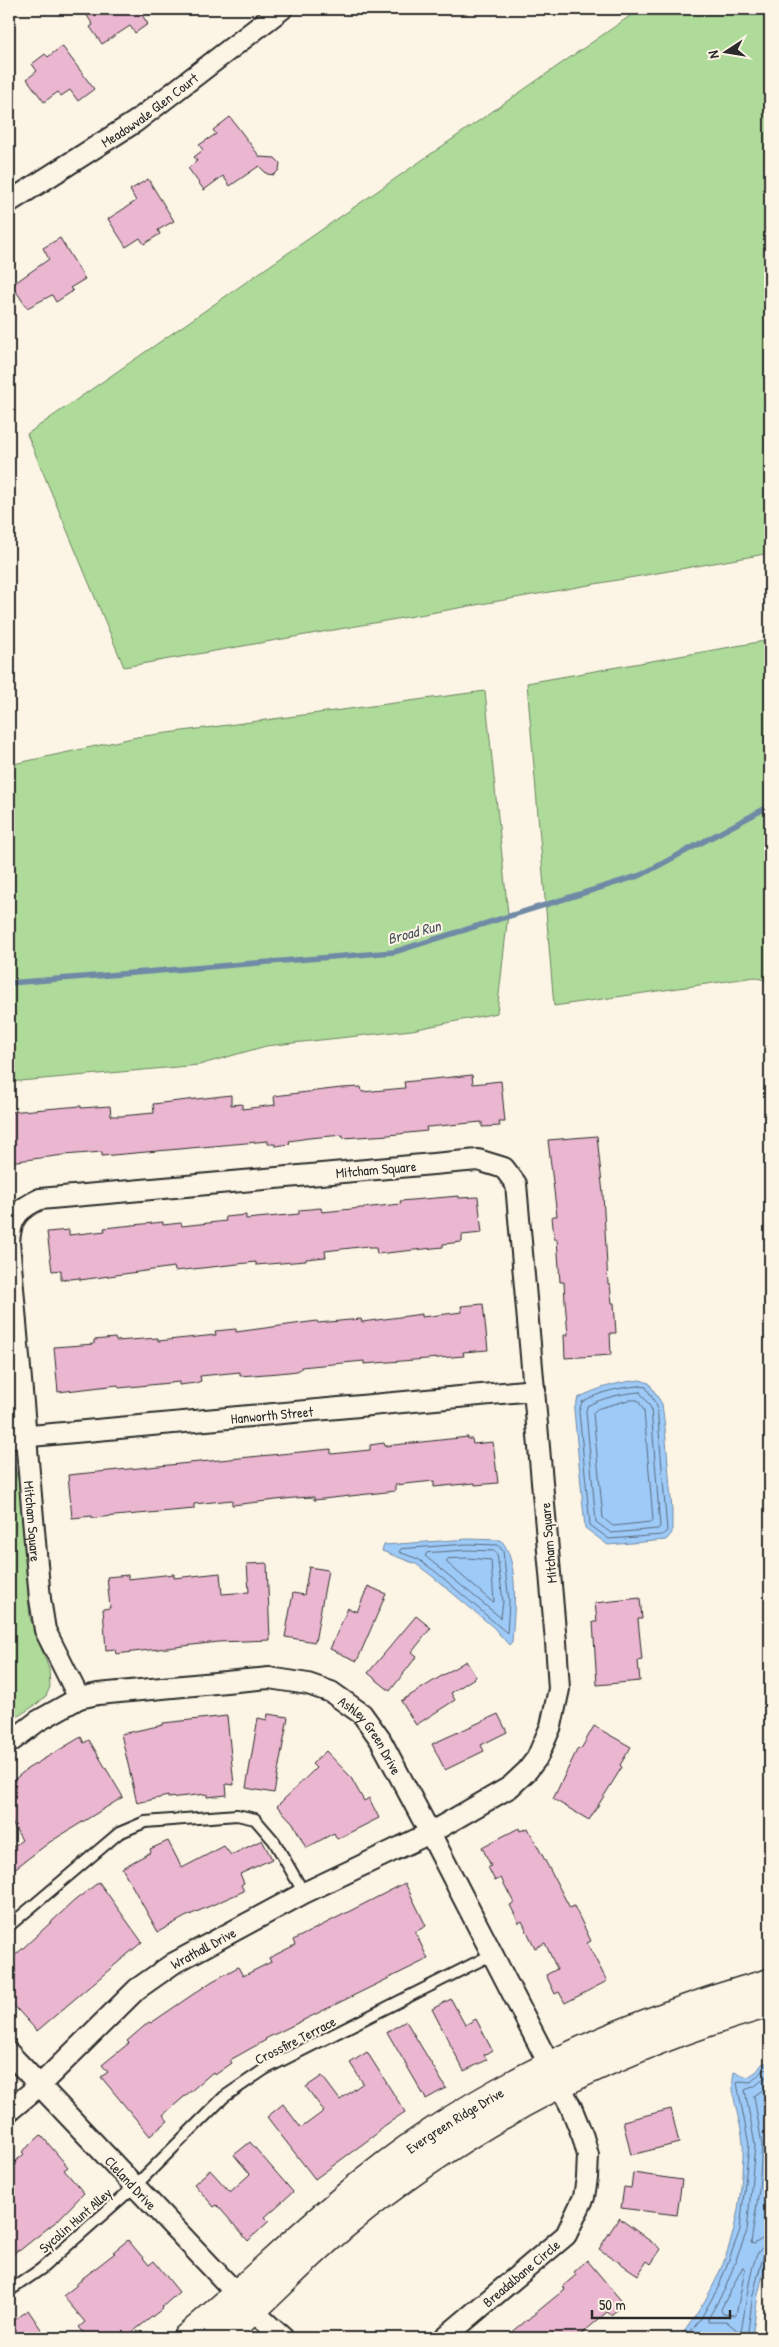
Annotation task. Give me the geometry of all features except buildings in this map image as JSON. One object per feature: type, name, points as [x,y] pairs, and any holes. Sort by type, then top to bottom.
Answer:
[{"type":"street","name":"Meadowvale Glen Court","points":[[9,202],[135,122],[282,9]]},
{"type":"street","name":"Mitcham Square","points":[[79,1698],[45,1630],[17,1437],[10,1242],[11,1225],[22,1207],[40,1199],[127,1190],[478,1160],[504,1168],[516,1184],[559,1689],[551,1726],[537,1758],[522,1776],[510,1787],[430,1833]]},
{"type":"street","name":"Hanworth Street","points":[[17,1437],[535,1390]]},
{"type":"street","name":"Ashley Green Drive","points":[[9,1743],[38,1721],[79,1698],[269,1678],[308,1684],[331,1692],[362,1714],[380,1739],[554,2074]]},
{"type":"street","name":"Wrathall Drive","points":[[9,2111],[40,2085],[137,1989],[174,1963],[304,1893],[430,1833]]},
{"type":"street","name":"Evergreen Ridge Drive","points":[[187,2338],[246,2303],[384,2193],[506,2111],[554,2074],[662,2016],[770,1983]]},
{"type":"street","name":"Evergreen Ridge Drive","points":[[554,2074],[705,2022],[770,2003]]},
{"type":"street","name":"Cleland Drive","points":[[9,2052],[246,2303]]},
{"type":"street","name":"Breadalbane Circle","points":[[444,2338],[566,2235],[584,2197],[588,2155],[571,2107],[554,2074]]},
{"type":"street","name":"Evergreen Ridge Drive","points":[[221,2338],[246,2303]]},
{"type":"street","points":[[246,2303],[283,2338]]},
{"type":"lane","points":[[9,1926],[119,1833],[145,1822],[237,1815],[255,1819],[274,1841],[304,1893]]},
{"type":"lane","name":"Crossfire Terrace","points":[[135,2186],[224,2096],[265,2069],[493,1954]]},
{"type":"lane","name":"Sycolin Hunt Alley","points":[[9,2291],[42,2269],[135,2186]]},
{"type":"green space","points":[[640,9],[770,9],[770,551],[765,554],[124,667],[27,434]]},
{"type":"green space","points":[[770,640],[770,982],[755,977],[554,1006],[527,683]]},
{"type":"green space","points":[[485,691],[508,914],[497,1013],[412,1030],[266,1046],[199,1065],[9,1082],[9,765],[137,737]]},
{"type":"green space","points":[[9,1460],[14,1466],[19,1482],[30,1618],[49,1669],[50,1687],[46,1696],[37,1704],[9,1722]]},
{"type":"water","points":[[640,1380],[649,1383],[662,1404],[672,1511],[672,1533],[666,1540],[608,1545],[585,1528],[574,1410],[578,1398],[585,1394],[608,1386]]},
{"type":"water","points":[[468,1539],[501,1540],[507,1550],[511,1561],[514,1589],[512,1642],[509,1645],[493,1627],[416,1564],[382,1551],[384,1545]]},
{"type":"water","points":[[770,2062],[770,2246],[758,2295],[752,2338],[729,2338],[724,2333],[715,2333],[709,2338],[679,2338],[705,2300],[715,2281],[724,2261],[736,2219],[740,2197],[743,2147],[733,2089],[734,2072],[748,2077],[757,2071],[762,2064]]},
{"type":"waterway","name":"Broad Run","points":[[9,983],[394,952],[641,875],[770,806]]}]
